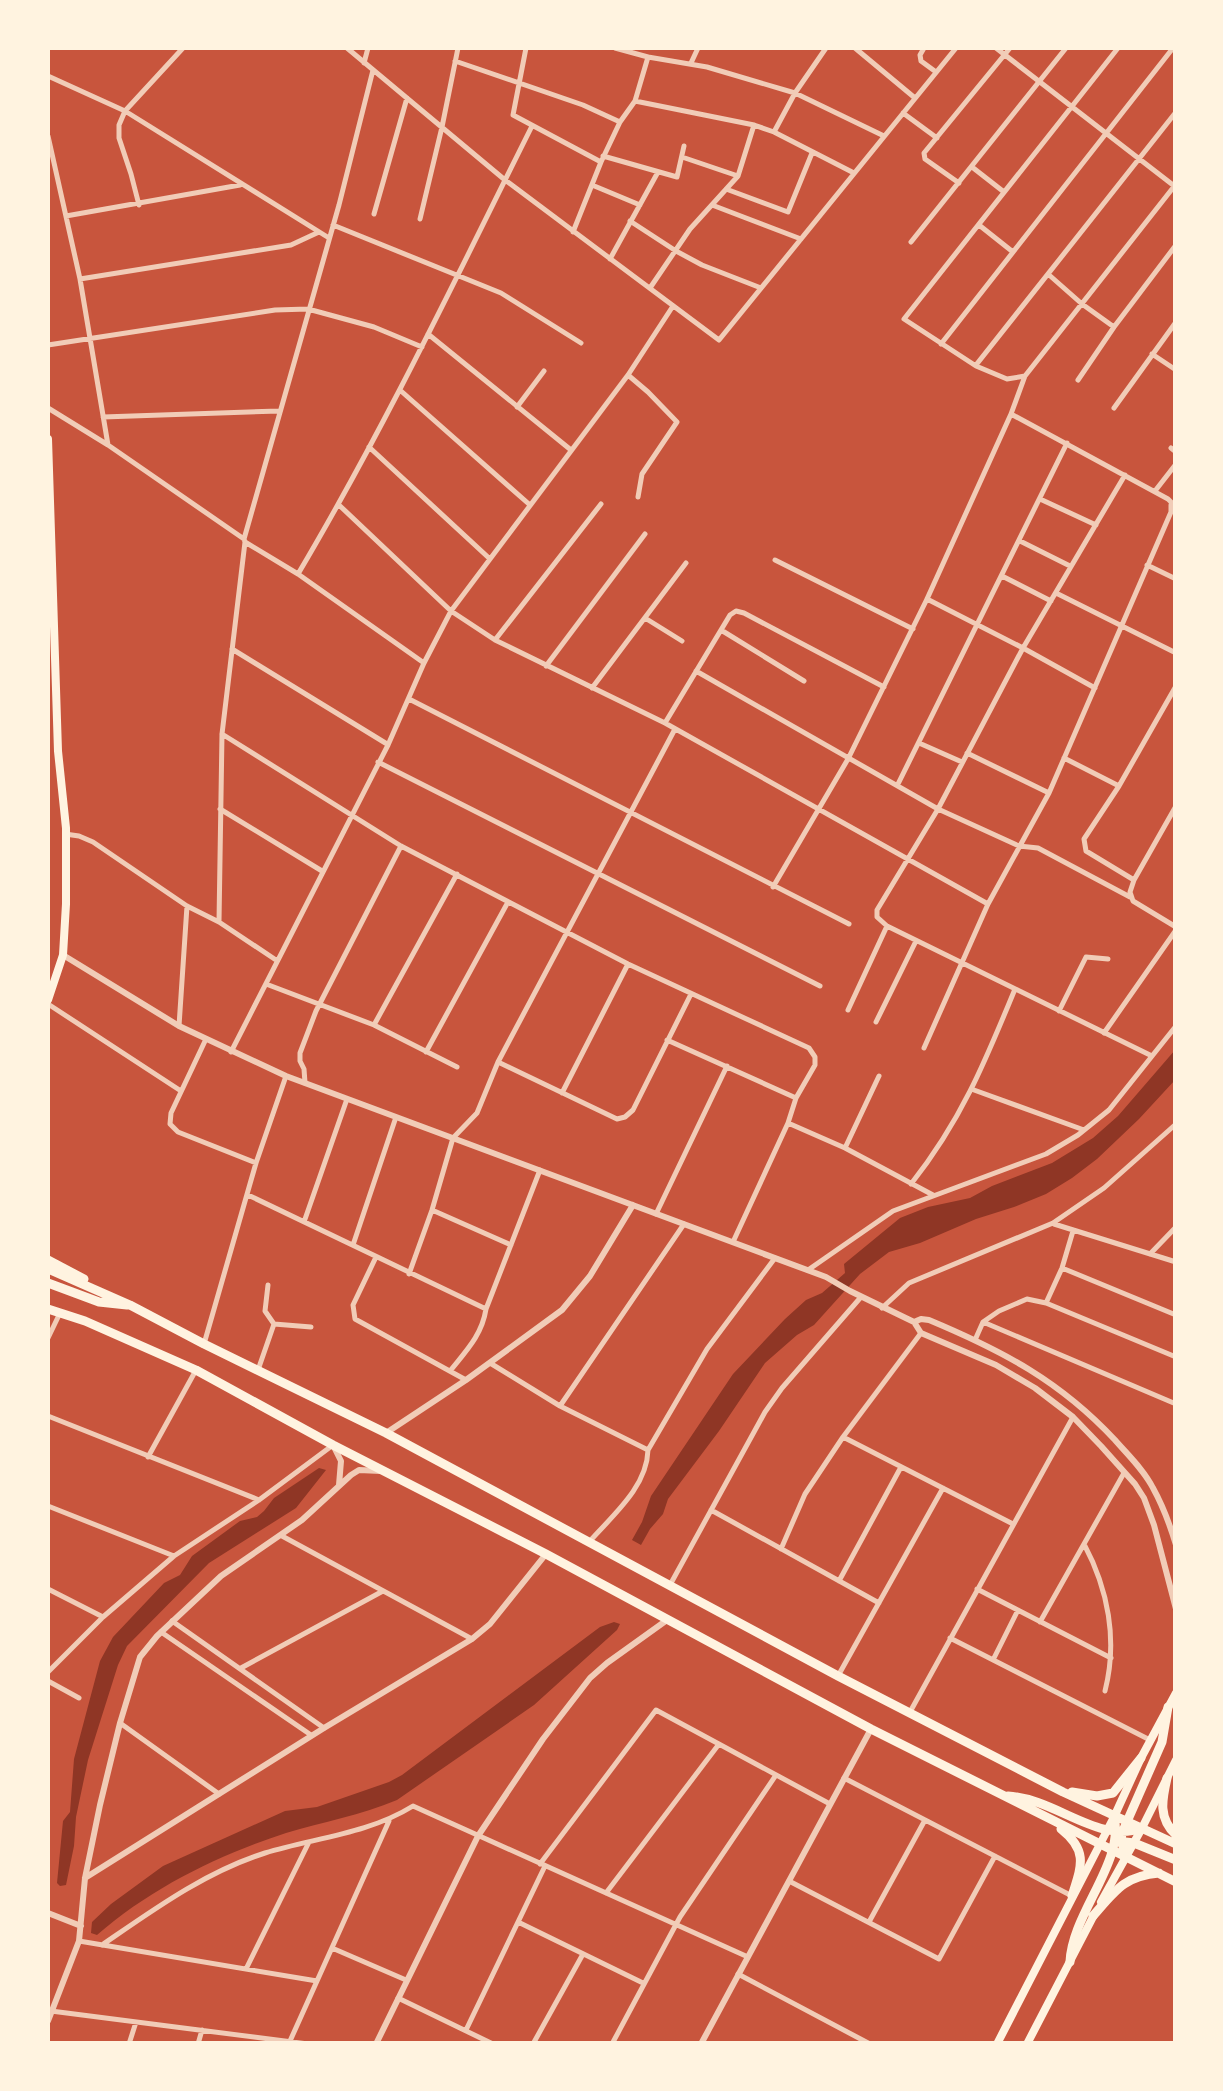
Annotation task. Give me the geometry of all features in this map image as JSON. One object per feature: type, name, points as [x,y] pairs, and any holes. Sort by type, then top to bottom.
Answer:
[{"type":"main road","points":[[48,439],[58,751],[66,834],[62,955],[48,1002]]},
{"type":"main road","points":[[48,1260],[102,1292]]},
{"type":"main road","points":[[48,1269],[130,1304],[386,1433],[838,1676],[1114,1817]]},
{"type":"main road","points":[[48,1283],[106,1304],[130,1304]]},
{"type":"main road","points":[[48,1309],[85,1320],[196,1370],[871,1729],[1100,1844]]},
{"type":"main road","points":[[1176,1693],[1140,1758],[1114,1817],[1126,1856],[1176,1882]]},
{"type":"main road","points":[[1070,1962],[1075,1934],[1158,1752],[1168,1707]]},
{"type":"main road","points":[[1060,1790],[1109,1795],[1119,1788],[1140,1758]]},
{"type":"main road","points":[[1026,2044],[1175,1763]]},
{"type":"main road","points":[[1166,1778],[1162,1814],[1176,1835]]},
{"type":"main road","points":[[1000,1795],[1041,1802],[1176,1860]]},
{"type":"main road","points":[[1034,1810],[1066,1833],[1078,1850],[1081,1864],[1072,1896]]},
{"type":"main road","points":[[997,2044],[1100,1844],[1142,1828],[1176,1844]]},
{"type":"main road","points":[[1094,1916],[1125,1882],[1159,1873]]},
{"type":"street","points":[[138,205],[118,125],[125,111],[183,48]]},
{"type":"street","points":[[347,48],[505,180],[719,340],[956,48]]},
{"type":"street","points":[[364,62],[368,48]]},
{"type":"street","points":[[420,219],[458,48]]},
{"type":"street","points":[[526,48],[513,115],[602,159],[677,177],[684,146]]},
{"type":"street","points":[[615,48],[648,58],[707,67],[795,93],[884,136]]},
{"type":"street","points":[[691,64],[698,48]]},
{"type":"street","points":[[774,132],[826,48]]},
{"type":"street","points":[[856,48],[915,98]]},
{"type":"street","points":[[924,48],[920,61],[936,72]]},
{"type":"street","points":[[774,887],[848,759],[928,600],[1025,376],[1175,186],[1007,51],[996,48]]},
{"type":"street","points":[[911,242],[1066,48]]},
{"type":"street","points":[[1025,376],[1007,378],[976,366],[904,320],[1118,48]]},
{"type":"street","points":[[941,344],[1174,48]]},
{"type":"street","points":[[959,183],[924,154],[1007,51]]},
{"type":"street","points":[[573,232],[602,159],[635,102],[648,58]]},
{"type":"street","points":[[455,62],[620,122]]},
{"type":"street","points":[[218,922],[222,734],[244,540],[373,70]]},
{"type":"street","points":[[48,76],[125,111],[330,238]]},
{"type":"street","points":[[374,214],[407,98]]},
{"type":"street","points":[[635,102],[754,125],[854,173]]},
{"type":"street","points":[[976,366],[1176,112]]},
{"type":"street","points":[[903,114],[938,138]]},
{"type":"street","points":[[650,288],[690,229],[738,176],[754,125]]},
{"type":"street","points":[[298,574],[400,390],[532,126]]},
{"type":"street","points":[[48,136],[80,279],[108,445]]},
{"type":"street","points":[[726,189],[788,212],[812,152]]},
{"type":"street","points":[[682,157],[738,176]]},
{"type":"street","points":[[972,167],[1004,192]]},
{"type":"street","points":[[610,260],[658,172]]},
{"type":"street","points":[[66,216],[243,185]]},
{"type":"street","points":[[592,185],[640,205]]},
{"type":"street","points":[[712,205],[801,239]]},
{"type":"street","points":[[630,222],[702,265],[761,288]]},
{"type":"street","points":[[333,225],[502,292],[580,342]]},
{"type":"street","points":[[978,225],[1013,252]]},
{"type":"street","points":[[80,279],[292,245],[319,232]]},
{"type":"street","points":[[1078,380],[1176,244]]},
{"type":"street","points":[[1048,274],[1114,327]]},
{"type":"street","points":[[231,1052],[451,611],[628,376],[673,306]]},
{"type":"street","points":[[48,345],[275,310],[308,309],[374,327],[422,347]]},
{"type":"street","points":[[1114,408],[1176,322]]},
{"type":"street","points":[[428,334],[571,450]]},
{"type":"street","points":[[1152,354],[1176,370]]},
{"type":"street","points":[[517,407],[544,371]]},
{"type":"street","points":[[628,376],[677,422],[642,474],[638,497]]},
{"type":"street","points":[[400,390],[530,504]]},
{"type":"street","points":[[48,408],[108,445],[424,663]]},
{"type":"street","points":[[103,417],[279,411]]},
{"type":"street","points":[[924,1048],[988,904],[1049,794],[1174,506],[1168,498],[1011,414]]},
{"type":"street","points":[[898,784],[1067,443]]},
{"type":"street","points":[[369,448],[490,558]]},
{"type":"street","points":[[1155,491],[1176,464]]},
{"type":"street","points":[[1125,475],[1023,648],[876,917],[916,941],[1152,1056]]},
{"type":"street","points":[[1040,498],[1096,526]]},
{"type":"street","points":[[495,640],[601,504]]},
{"type":"street","points":[[339,505],[451,611],[495,640],[665,723],[988,904]]},
{"type":"street","points":[[546,666],[645,534]]},
{"type":"street","points":[[1020,540],[1071,566]]},
{"type":"street","points":[[775,560],[913,629]]},
{"type":"street","points":[[592,688],[686,564]]},
{"type":"street","points":[[1148,565],[1176,579]]},
{"type":"street","points":[[1002,576],[1051,601]]},
{"type":"street","points":[[1056,593],[1176,653]]},
{"type":"street","points":[[928,600],[1094,688]]},
{"type":"street","points":[[665,723],[736,611],[884,687]]},
{"type":"street","points":[[645,618],[682,641]]},
{"type":"street","points":[[721,630],[804,681]]},
{"type":"street","points":[[232,649],[388,744]]},
{"type":"street","points":[[696,671],[938,808],[1019,846],[1038,848],[1130,897],[1176,929],[1104,1033]]},
{"type":"street","points":[[1134,880],[1086,851],[1084,840],[1120,786],[1176,686]]},
{"type":"street","points":[[410,698],[850,924]]},
{"type":"street","points":[[409,1274],[453,1138],[477,1113],[498,1062],[675,729]]},
{"type":"street","points":[[222,734],[401,846],[628,964],[810,1048],[815,1065],[796,1098],[733,1242]]},
{"type":"street","points":[[919,743],[962,762]]},
{"type":"street","points":[[967,753],[1049,794]]},
{"type":"street","points":[[1064,758],[1120,786]]},
{"type":"street","points":[[378,762],[820,986]]},
{"type":"street","points":[[1130,897],[1134,880],[1176,806]]},
{"type":"street","points":[[220,810],[322,871]]},
{"type":"street","points":[[66,834],[93,842],[187,906],[277,960]]},
{"type":"street","points":[[305,1083],[300,1053],[320,1004],[401,846]]},
{"type":"street","points":[[374,1025],[457,874]]},
{"type":"street","points":[[426,1052],[508,902]]},
{"type":"street","points":[[179,1026],[187,906]]},
{"type":"street","points":[[848,1010],[887,926]]},
{"type":"street","points":[[876,1022],[916,941]]},
{"type":"street","points":[[62,955],[179,1026],[231,1052],[826,1277],[914,1322],[921,1332],[996,1365],[1073,1417],[1138,1488],[1172,1576],[1176,1608]]},
{"type":"street","points":[[1059,1011],[1086,957],[1108,959]]},
{"type":"street","points":[[562,1093],[628,964]]},
{"type":"street","points":[[266,984],[374,1025],[457,1067]]},
{"type":"street","points":[[912,1184],[939,1149],[973,1090],[1015,990]]},
{"type":"street","points":[[498,1062],[617,1119],[625,1117],[633,1110],[691,994]]},
{"type":"street","points":[[48,1002],[181,1091]]},
{"type":"street","points":[[808,1270],[893,1211],[1046,1154],[1084,1130],[1109,1110],[1176,1026]]},
{"type":"street","points":[[206,1039],[171,1113],[170,1124],[178,1132],[256,1163]]},
{"type":"street","points":[[666,1040],[796,1098]]},
{"type":"street","points":[[656,1214],[727,1066]]},
{"type":"street","points":[[204,1344],[256,1163],[286,1076]]},
{"type":"street","points":[[844,1148],[879,1076]]},
{"type":"street","points":[[973,1090],[1084,1130]]},
{"type":"street","points":[[304,1222],[347,1099]]},
{"type":"street","points":[[352,1245],[396,1117]]},
{"type":"street","points":[[788,1123],[934,1196]]},
{"type":"street","points":[[882,1308],[909,1283],[1052,1223],[1104,1188],[1176,1124]]},
{"type":"street","points":[[450,1371],[484,1324],[486,1309],[540,1170]]},
{"type":"street","points":[[248,1195],[486,1309]]},
{"type":"street","points":[[386,1433],[490,1363],[569,1302],[590,1276],[633,1205]]},
{"type":"street","points":[[432,1210],[511,1245]]},
{"type":"street","points":[[1052,1223],[1176,1262]]},
{"type":"street","points":[[560,1406],[684,1224]]},
{"type":"street","points":[[1150,1254],[1176,1227]]},
{"type":"street","points":[[1046,1302],[1074,1230]]},
{"type":"street","points":[[376,1257],[354,1305],[355,1319],[466,1380]]},
{"type":"street","points":[[588,1543],[631,1495],[648,1466],[648,1450],[707,1349],[775,1258]]},
{"type":"street","points":[[1062,1268],[1176,1315]]},
{"type":"street","points":[[268,1285],[265,1311],[274,1324]]},
{"type":"street","points":[[670,1587],[750,1437],[782,1388],[861,1297]]},
{"type":"street","points":[[975,1340],[983,1322],[1027,1299],[1046,1302],[1176,1357]]},
{"type":"street","points":[[48,1338],[60,1313]]},
{"type":"street","points":[[914,1322],[930,1320],[975,1340],[1042,1376],[1070,1396],[1096,1419],[1151,1483],[1175,1542]]},
{"type":"street","points":[[781,1549],[805,1494],[842,1437],[930,1320]]},
{"type":"street","points":[[983,1322],[1176,1404]]},
{"type":"street","points":[[274,1324],[311,1326]]},
{"type":"street","points":[[258,1370],[274,1324]]},
{"type":"street","points":[[490,1363],[560,1406],[648,1450]]},
{"type":"street","points":[[148,1457],[196,1370]]},
{"type":"street","points":[[48,1416],[258,1500]]},
{"type":"street","points":[[910,1712],[1073,1417]]},
{"type":"street","points":[[842,1437],[1013,1524]]},
{"type":"street","points":[[48,1672],[103,1617],[174,1556],[333,1445],[341,1461],[339,1486]]},
{"type":"street","points":[[839,1582],[901,1466]]},
{"type":"street","points":[[48,2021],[79,1940],[85,1878],[120,1723],[140,1657],[221,1576],[302,1520],[350,1474],[359,1470],[386,1471]]},
{"type":"street","points":[[1040,1622],[1124,1473]]},
{"type":"street","points":[[838,1676],[943,1488]]},
{"type":"street","points":[[48,1506],[174,1556]]},
{"type":"street","points":[[710,1510],[878,1604]]},
{"type":"street","points":[[280,1535],[472,1639]]},
{"type":"street","points":[[1084,1544],[1096,1566],[1108,1608],[1110,1658],[1105,1691]]},
{"type":"street","points":[[85,1878],[472,1639],[490,1624],[546,1554]]},
{"type":"street","points":[[977,1589],[1110,1658]]},
{"type":"street","points":[[48,1590],[103,1617]]},
{"type":"street","points":[[240,1669],[383,1591]]},
{"type":"street","points":[[993,1660],[1018,1610]]},
{"type":"street","points":[[376,2044],[478,1836],[543,1739],[590,1678],[668,1619]]},
{"type":"street","points":[[172,1622],[324,1728]]},
{"type":"street","points":[[162,1632],[312,1736]]},
{"type":"street","points":[[950,1638],[1150,1740]]},
{"type":"street","points":[[48,1681],[80,1698]]},
{"type":"street","points":[[466,2030],[543,1865],[656,1710],[830,1804]]},
{"type":"street","points":[[120,1723],[219,1794]]},
{"type":"street","points":[[701,2044],[871,1729]]},
{"type":"street","points":[[606,1894],[719,1744]]},
{"type":"street","points":[[612,2044],[690,1901],[776,1775]]},
{"type":"street","points":[[844,1778],[1072,1896]]},
{"type":"street","points":[[102,1944],[188,1888],[262,1854],[389,1821],[413,1806],[748,1957]]},
{"type":"street","points":[[869,1922],[925,1820]]},
{"type":"street","points":[[290,2041],[389,1821]]},
{"type":"street","points":[[246,1969],[309,1841]]},
{"type":"street","points":[[789,1880],[939,1958],[995,1856]]},
{"type":"street","points":[[48,1913],[80,1926]]},
{"type":"street","points":[[518,1922],[643,1983]]},
{"type":"street","points":[[79,1940],[317,1981]]},
{"type":"street","points":[[332,1948],[406,1980]]},
{"type":"street","points":[[533,2044],[584,1954]]},
{"type":"street","points":[[738,1974],[870,2044]]},
{"type":"street","points":[[398,1998],[493,2044]]},
{"type":"street","points":[[51,2011],[308,2044]]},
{"type":"street","points":[[129,2044],[136,2022]]},
{"type":"street","points":[[198,2044],[202,2030]]},
{"type":"shaded area","points":[[1175,1050],[1175,1080],[1097,1159],[1072,1178],[1014,1207],[889,1252],[860,1274],[814,1325],[765,1363],[668,1499],[663,1514],[641,1545],[632,1540],[651,1496],[733,1374],[806,1300],[822,1293],[845,1273],[844,1264],[900,1218],[970,1198],[1052,1163],[1093,1138],[1118,1116]]},
{"type":"shaded area","points":[[319,1468],[326,1470],[296,1508],[209,1563],[127,1646],[88,1760],[66,1885],[60,1886],[57,1883],[63,1821],[70,1812],[74,1759],[100,1661],[113,1637],[164,1583],[180,1575],[192,1556],[240,1521],[257,1517],[274,1498]]},
{"type":"shaded area","points":[[620,1624],[617,1630],[534,1705],[397,1800],[235,1852],[163,1888],[97,1935],[91,1933],[92,1922],[111,1904],[163,1866],[285,1811],[317,1807],[402,1775],[600,1627]]}]
